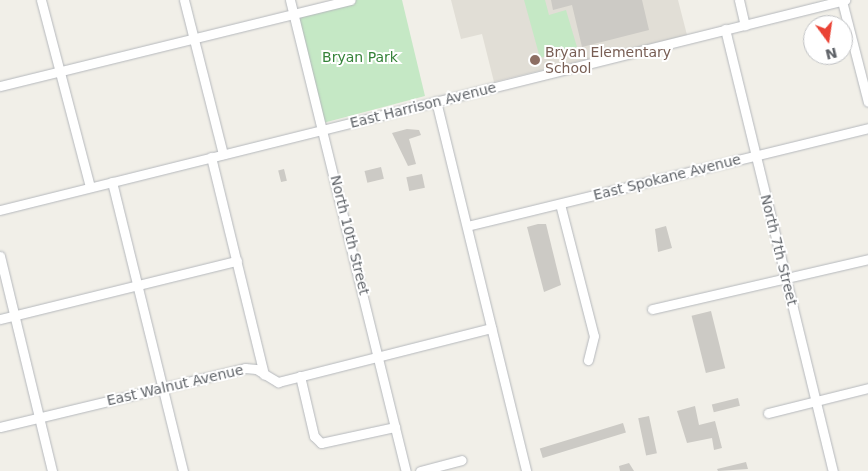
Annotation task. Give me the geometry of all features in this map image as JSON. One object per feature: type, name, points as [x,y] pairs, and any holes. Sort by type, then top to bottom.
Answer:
[{"type":"street","points":[[41,0],[90,187]]},
{"type":"street","points":[[184,0],[223,154]]},
{"type":"street","name":"North 10th Street","points":[[290,0],[324,129],[406,471]]},
{"type":"street","points":[[0,86],[351,0]]},
{"type":"street","points":[[739,0],[745,25]]},
{"type":"street","points":[[844,0],[868,102]]},
{"type":"street","name":"East Harrison Avenue","points":[[0,210],[844,0]]},
{"type":"street","name":"North 7th Street","points":[[725,30],[833,471]]},
{"type":"street","points":[[436,101],[526,471]]},
{"type":"street","name":"East Spokane Avenue","points":[[466,226],[868,128]]},
{"type":"street","points":[[211,157],[264,375]]},
{"type":"street","points":[[112,182],[183,471]]},
{"type":"street","points":[[560,204],[594,336],[588,360]]},
{"type":"street","points":[[0,256],[52,471]]},
{"type":"street","points":[[652,309],[786,280],[868,259]]},
{"type":"street","points":[[0,320],[237,262]]},
{"type":"street","name":"East Walnut Avenue","points":[[0,427],[245,368],[278,382],[491,328]]},
{"type":"street","points":[[300,376],[318,441],[326,444],[395,428]]},
{"type":"street","points":[[768,413],[868,388]]},
{"type":"street","points":[[420,471],[462,460]]},
{"type":"shaded area","name":"Bryan Elementary School","points":[[451,0],[678,0],[687,35],[494,82],[482,34],[461,39]]},
{"type":"green space","name":"Bryan Park","points":[[351,0],[402,0],[425,96],[323,123],[294,14]]},
{"type":"green space","points":[[524,0],[545,0],[549,15],[566,10],[577,47],[540,58]]},
{"type":"building","points":[[551,0],[642,0],[649,30],[582,47],[572,5],[553,10]]},
{"type":"building","points":[[407,129],[419,130],[421,135],[409,139],[416,164],[408,166],[392,133]]},
{"type":"building","points":[[381,167],[384,179],[367,183],[365,171]]},
{"type":"building","points":[[284,169],[287,181],[281,182],[278,170]]},
{"type":"building","points":[[422,174],[425,188],[409,191],[406,177]]},
{"type":"building","points":[[546,224],[561,285],[544,292],[527,227]]},
{"type":"building","points":[[666,226],[672,248],[658,252],[655,229]]},
{"type":"building","points":[[711,311],[725,368],[706,373],[692,316]]},
{"type":"building","points":[[738,398],[740,406],[714,412],[712,405]]},
{"type":"building","points":[[695,406],[699,425],[715,421],[722,448],[714,450],[712,438],[687,443],[677,411]]},
{"type":"building","points":[[649,416],[657,453],[646,455],[638,418]]},
{"type":"building","points":[[623,423],[626,433],[543,458],[540,448]]},
{"type":"building","points":[[746,462],[748,469],[718,471],[717,469]]},
{"type":"building","points":[[629,463],[634,471],[620,471],[619,466]]},
{"type":"place","name":"Bryan Elementary School","points":[[535,60]]}]
